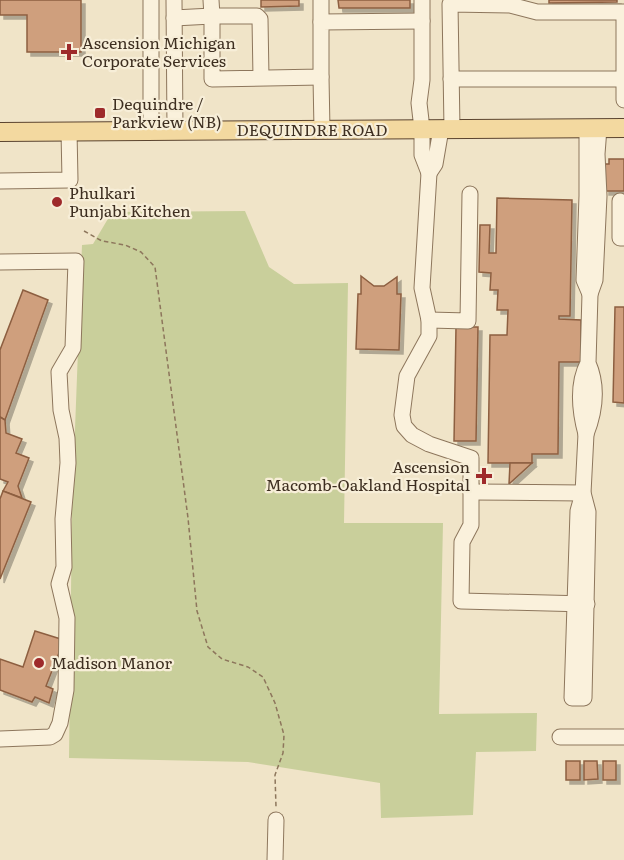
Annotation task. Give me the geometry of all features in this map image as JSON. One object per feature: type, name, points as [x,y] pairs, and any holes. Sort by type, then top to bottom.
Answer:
[{"type":"main road","name":"DEQUINDRE ROAD","points":[[0,132],[624,128]]},
{"type":"street","points":[[151,0],[151,131]]},
{"type":"street","points":[[174,0],[175,131]]},
{"type":"street","points":[[211,0],[212,79],[321,77]]},
{"type":"street","points":[[321,0],[322,130]]},
{"type":"street","points":[[422,0],[422,80],[419,103],[438,129]]},
{"type":"street","points":[[581,604],[461,601],[462,542],[471,525],[471,458],[429,444],[412,435],[404,426],[402,415],[406,376],[429,336],[429,320],[422,288],[429,173],[435,164],[438,129],[451,79],[450,2],[510,5],[537,12],[624,12]]},
{"type":"street","points":[[174,18],[257,16],[260,19],[261,78]]},
{"type":"street","points":[[624,19],[624,100]]},
{"type":"street","points":[[321,22],[422,21]]},
{"type":"street","points":[[451,79],[624,79]]},
{"type":"street","points":[[578,698],[581,604],[588,512],[583,493],[586,434],[580,414],[583,373],[588,363],[590,294],[595,280],[599,196],[593,128]]},
{"type":"street","points":[[0,181],[70,180],[69,131]]},
{"type":"street","points":[[429,320],[468,321],[470,194]]},
{"type":"street","points":[[620,201],[620,238],[624,238]]},
{"type":"street","points":[[0,262],[76,261],[74,348],[59,372],[68,463],[63,519],[64,567],[59,584],[67,618],[66,690],[58,729],[50,737],[0,740]]},
{"type":"street","points":[[471,492],[583,493]]},
{"type":"street","points":[[560,737],[624,737]]},
{"type":"street","points":[[275,860],[276,820]]},
{"type":"path","points":[[84,231],[102,241],[125,245],[141,252],[155,267],[187,506],[197,611],[208,647],[222,659],[248,667],[263,677],[275,703],[284,735],[283,753],[275,775],[276,820]]},
{"type":"green space","points":[[245,211],[269,267],[294,284],[348,283],[344,523],[443,523],[439,714],[537,713],[536,751],[476,752],[473,815],[381,818],[380,783],[248,762],[69,758],[72,508],[82,245],[93,244],[112,212]]},
{"type":"building","name":"Ascension Michigan Corporate Services","points":[[0,0],[81,0],[81,52],[27,52],[27,15],[0,15]]},
{"type":"building","points":[[261,0],[299,0],[299,6],[261,7]]},
{"type":"building","points":[[338,0],[410,0],[410,8],[339,8]]},
{"type":"building","points":[[549,0],[617,0],[617,2],[549,3]]},
{"type":"building","points":[[609,159],[624,159],[624,191],[605,191],[605,164],[609,164]]},
{"type":"building","points":[[497,198],[572,200],[570,316],[559,316],[559,319],[581,320],[581,362],[559,362],[558,454],[532,454],[532,463],[488,463],[490,335],[507,335],[508,310],[497,310],[498,290],[490,290],[491,273],[479,272],[480,225],[490,225],[489,253],[496,253]]},
{"type":"building","points":[[361,276],[374,286],[384,286],[397,277],[397,294],[401,294],[399,350],[356,349]]},
{"type":"building","points":[[23,290],[48,300],[5,420],[0,417],[0,350]]},
{"type":"building","points":[[615,307],[624,307],[624,403],[613,402]]},
{"type":"building","points":[[456,327],[478,327],[476,441],[454,441]]},
{"type":"building","points":[[0,417],[5,420],[6,433],[22,439],[16,453],[29,458],[18,486],[22,498],[3,491],[8,482],[0,479]]},
{"type":"building","points":[[510,463],[532,463],[509,484]]},
{"type":"building","points":[[3,491],[31,502],[0,579],[0,499]]},
{"type":"building","name":"Madison Manor","points":[[35,631],[64,640],[46,686],[53,689],[49,703],[35,697],[32,702],[0,690],[0,659],[23,667]]},
{"type":"building","points":[[566,761],[580,761],[580,780],[566,780]]},
{"type":"building","points":[[584,761],[597,761],[598,779],[584,780]]},
{"type":"building","points":[[603,761],[616,761],[616,780],[603,780]]},
{"type":"place","name":"Ascension Michigan Corporate Services","points":[[69,52]]},
{"type":"place","name":"Dequindre / Parkview (NB)","points":[[100,113]]},
{"type":"place","name":"Phulkari Punjabi Kitchen","points":[[57,202]]},
{"type":"place","name":"Ascension Macomb-Oakland Hospital","points":[[484,476]]},
{"type":"place","name":"Madison Manor","points":[[39,663]]}]
